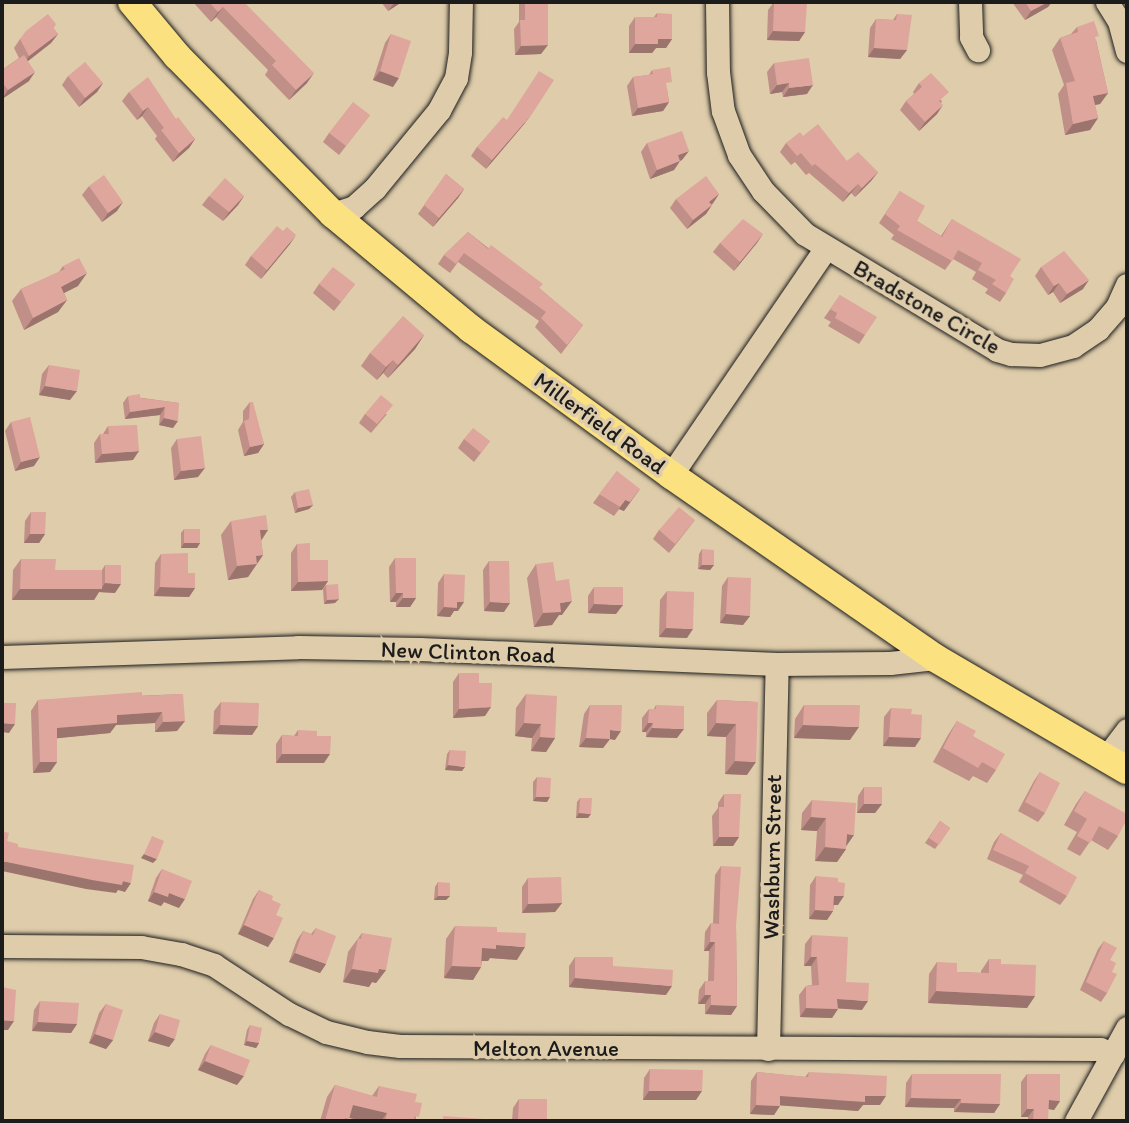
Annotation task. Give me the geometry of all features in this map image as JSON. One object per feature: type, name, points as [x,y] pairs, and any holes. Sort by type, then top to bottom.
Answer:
[{"type":"main road","name":"Millerfield Road","points":[[132,2],[177,56],[333,214],[471,329],[671,475],[935,658],[1116,764]]},
{"type":"street","points":[[333,214],[354,207],[375,188],[439,110],[456,78],[460,52],[461,2]]},
{"type":"street","name":"Bradstone Circle","points":[[717,2],[718,72],[723,111],[739,155],[763,191],[782,213],[826,248],[997,350],[1018,355],[1040,355],[1073,346],[1090,335],[1117,307],[1127,285]]},
{"type":"street","points":[[970,2],[971,37],[978,51]]},
{"type":"street","points":[[1107,2],[1119,21],[1127,51]]},
{"type":"street","points":[[671,475],[826,248]]},
{"type":"street","name":"New Clinton Road","points":[[2,657],[298,647],[420,649],[777,664],[890,663],[935,658]]},
{"type":"street","name":"Washburn Street","points":[[768,1049],[777,664]]},
{"type":"street","points":[[1116,764],[1127,730]]},
{"type":"street","name":"Melton Avenue","points":[[2,946],[141,947],[181,954],[214,965],[289,1014],[326,1032],[367,1042],[414,1047],[1100,1049],[1113,1054]]},
{"type":"street","points":[[1076,1121],[1127,1028]]},
{"type":"building","points":[[209,2],[244,2],[314,73],[296,90],[272,65],[276,61],[223,7],[218,12]]},
{"type":"building","points":[[525,2],[548,2],[548,45],[521,46],[520,20],[525,20]]},
{"type":"building","points":[[774,2],[807,3],[805,32],[773,31]]},
{"type":"building","points":[[1025,2],[1048,2],[1031,11]]},
{"type":"building","points":[[657,13],[672,14],[672,39],[658,39],[658,44],[635,44],[635,17],[657,17]]},
{"type":"building","points":[[48,14],[56,24],[53,27],[58,34],[29,56],[20,39]]},
{"type":"building","points":[[897,14],[912,15],[907,50],[874,48],[876,19],[896,20]]},
{"type":"building","points":[[1094,21],[1108,93],[1093,96],[1098,118],[1073,124],[1066,83],[1075,81],[1060,38],[1078,32],[1077,27]]},
{"type":"building","points":[[391,34],[411,41],[399,78],[380,71]]},
{"type":"building","points":[[24,55],[35,72],[8,90],[2,82],[2,70]]},
{"type":"building","points":[[809,58],[813,85],[789,88],[789,83],[777,85],[774,63]]},
{"type":"building","points":[[85,62],[103,83],[85,98],[68,76]]},
{"type":"building","points":[[670,67],[672,82],[666,83],[669,102],[638,108],[633,77],[653,74],[652,70]]},
{"type":"building","points":[[539,71],[554,80],[532,114],[492,160],[477,147],[503,117],[507,120]]},
{"type":"building","points":[[931,73],[949,92],[939,101],[943,105],[925,122],[906,101],[922,87],[919,83]]},
{"type":"building","points":[[148,77],[176,119],[178,117],[195,139],[179,153],[148,107],[143,111],[129,92]]},
{"type":"building","points":[[353,102],[370,115],[346,146],[329,133]]},
{"type":"building","points":[[818,124],[847,161],[858,152],[878,172],[862,188],[858,184],[849,193],[815,164],[812,166],[801,153],[797,156],[786,143],[800,132],[803,136]]},
{"type":"building","points":[[682,131],[689,151],[678,155],[680,161],[657,170],[647,143]]},
{"type":"building","points":[[446,174],[464,189],[439,218],[424,205]]},
{"type":"building","points":[[104,175],[123,202],[108,213],[89,186]]},
{"type":"building","points":[[706,176],[719,194],[709,202],[712,205],[693,220],[676,199]]},
{"type":"building","points":[[225,178],[244,196],[229,212],[209,196]]},
{"type":"building","points":[[900,191],[925,206],[917,221],[942,237],[952,219],[1021,259],[1010,276],[1014,279],[1006,293],[992,284],[996,280],[978,270],[982,263],[958,250],[952,261],[897,230],[900,226],[885,214]]},
{"type":"building","points":[[743,219],[763,234],[740,262],[720,243]]},
{"type":"building","points":[[277,226],[283,231],[287,227],[296,235],[267,270],[251,256]]},
{"type":"building","points":[[468,232],[488,249],[491,245],[543,284],[539,288],[583,325],[567,345],[541,318],[546,312],[464,253],[456,264],[444,255]]},
{"type":"building","points":[[1064,251],[1089,280],[1067,294],[1059,283],[1054,286],[1041,267]]},
{"type":"building","points":[[79,258],[87,273],[61,287],[67,300],[33,318],[21,289],[65,269],[63,266]]},
{"type":"building","points":[[333,267],[355,284],[341,302],[319,284]]},
{"type":"building","points":[[840,295],[877,317],[865,335],[835,318],[837,313],[830,309]]},
{"type":"building","points":[[403,316],[424,335],[398,365],[393,360],[386,367],[370,353]]},
{"type":"building","points":[[49,365],[80,370],[77,391],[45,386]]},
{"type":"building","points":[[140,394],[140,398],[179,403],[178,421],[164,418],[165,407],[130,412],[128,396]]},
{"type":"building","points":[[381,395],[393,405],[377,424],[365,414]]},
{"type":"building","points":[[250,402],[253,402],[264,444],[250,447],[244,421],[249,419]]},
{"type":"building","points":[[30,417],[40,457],[21,462],[11,422]]},
{"type":"building","points":[[137,425],[139,451],[102,454],[100,434],[109,434],[108,426]]},
{"type":"building","points":[[473,428],[490,441],[481,453],[464,439]]},
{"type":"building","points":[[201,436],[205,468],[181,471],[177,439]]},
{"type":"building","points":[[617,471],[640,489],[630,502],[625,500],[620,507],[599,494]]},
{"type":"building","points":[[309,489],[313,505],[298,508],[295,492]]},
{"type":"building","points":[[679,507],[695,520],[675,544],[659,530]]},
{"type":"building","points":[[31,512],[46,512],[45,534],[30,534]]},
{"type":"building","points":[[266,515],[268,530],[260,530],[263,555],[256,556],[257,564],[237,566],[231,521]]},
{"type":"building","points":[[184,529],[200,529],[200,543],[184,543]]},
{"type":"building","points":[[310,543],[310,560],[328,560],[328,581],[298,582],[297,544]]},
{"type":"building","points":[[702,549],[714,550],[714,565],[702,565]]},
{"type":"building","points":[[188,553],[188,573],[195,573],[195,588],[160,587],[161,554]]},
{"type":"building","points":[[395,558],[416,558],[416,598],[403,598],[403,593],[396,593]]},
{"type":"building","points":[[21,559],[56,559],[55,570],[102,570],[102,589],[20,589]]},
{"type":"building","points":[[489,561],[509,561],[510,603],[490,602]]},
{"type":"building","points":[[553,562],[556,581],[569,579],[572,601],[560,603],[561,612],[543,613],[536,564]]},
{"type":"building","points":[[105,565],[121,565],[121,584],[105,583]]},
{"type":"building","points":[[444,574],[465,575],[464,602],[457,602],[457,608],[444,607]]},
{"type":"building","points":[[728,577],[751,578],[750,616],[726,614]]},
{"type":"building","points":[[338,584],[339,599],[327,600],[326,585]]},
{"type":"building","points":[[594,587],[623,587],[623,605],[594,604]]},
{"type":"building","points":[[667,591],[694,592],[693,629],[666,628]]},
{"type":"building","points":[[459,673],[479,673],[479,683],[492,683],[491,707],[459,709]]},
{"type":"building","points":[[142,692],[142,696],[183,694],[185,721],[163,722],[162,712],[117,715],[117,723],[57,728],[57,762],[40,762],[38,700]]},
{"type":"building","points":[[526,694],[557,696],[555,738],[540,737],[541,724],[524,723]]},
{"type":"building","points":[[717,700],[758,702],[756,762],[735,761],[736,724],[716,723]]},
{"type":"building","points":[[221,702],[259,703],[258,726],[220,725]]},
{"type":"building","points":[[2,703],[16,703],[15,724],[2,723]]},
{"type":"building","points":[[590,705],[622,705],[621,731],[610,730],[610,739],[586,738]]},
{"type":"building","points":[[656,705],[684,706],[684,729],[652,728],[653,723],[648,723],[649,709],[656,709]]},
{"type":"building","points":[[804,705],[860,705],[859,727],[803,725]]},
{"type":"building","points":[[891,708],[912,709],[911,714],[922,715],[921,738],[889,737]]},
{"type":"building","points":[[957,721],[976,731],[973,736],[1005,754],[996,770],[982,762],[978,768],[943,748]]},
{"type":"building","points":[[298,730],[317,731],[317,736],[331,736],[330,754],[282,754],[282,735],[298,736]]},
{"type":"building","points":[[450,750],[466,751],[465,767],[448,765]]},
{"type":"building","points":[[1040,772],[1060,783],[1045,813],[1025,802]]},
{"type":"building","points":[[537,777],[551,778],[550,797],[536,797]]},
{"type":"building","points":[[864,787],[882,787],[882,804],[864,804]]},
{"type":"building","points":[[1085,791],[1127,814],[1118,836],[1099,826],[1090,843],[1077,836],[1087,819],[1074,811]]},
{"type":"building","points":[[724,794],[741,794],[739,837],[719,837],[719,807],[724,807]]},
{"type":"building","points":[[580,798],[592,798],[591,814],[579,813]]},
{"type":"building","points":[[812,800],[856,803],[854,835],[847,834],[846,849],[825,847],[826,818],[811,817]]},
{"type":"building","points":[[940,821],[950,828],[939,845],[929,838]]},
{"type":"building","points":[[2,831],[9,833],[7,841],[18,844],[18,847],[134,865],[131,883],[123,881],[122,885],[92,880],[2,861]]},
{"type":"building","points":[[1001,833],[1077,877],[1067,896],[1025,873],[1029,866],[993,850]]},
{"type":"building","points":[[152,836],[164,841],[157,859],[144,854]]},
{"type":"building","points":[[721,866],[741,867],[736,925],[737,1006],[711,1005],[711,995],[705,995],[705,981],[714,981],[715,942],[710,942],[711,923],[719,924]]},
{"type":"building","points":[[162,869],[192,881],[185,899],[169,893],[168,897],[154,892]]},
{"type":"building","points":[[816,876],[838,878],[838,882],[845,883],[844,896],[834,896],[833,911],[815,910]]},
{"type":"building","points":[[561,877],[562,903],[528,904],[528,878]]},
{"type":"building","points":[[438,882],[450,883],[450,896],[438,896]]},
{"type":"building","points":[[259,890],[273,896],[272,900],[281,904],[276,915],[283,918],[274,938],[244,925]]},
{"type":"building","points":[[455,926],[497,927],[497,932],[526,933],[525,947],[496,945],[496,949],[482,948],[481,967],[452,966]]},
{"type":"building","points":[[316,928],[336,936],[326,964],[295,953],[303,931],[313,935]]},
{"type":"building","points":[[362,933],[392,938],[386,970],[379,969],[378,973],[352,969],[358,938],[361,939]]},
{"type":"building","points":[[812,935],[848,937],[846,982],[869,983],[868,1001],[837,999],[838,1009],[806,1008],[806,986],[819,985],[817,957],[811,957]]},
{"type":"building","points":[[1104,941],[1117,948],[1110,960],[1116,963],[1112,972],[1117,974],[1107,993],[1086,982]]},
{"type":"building","points":[[575,957],[613,957],[613,966],[673,970],[672,986],[575,978]]},
{"type":"building","points":[[989,959],[1001,959],[1001,964],[1036,965],[1035,996],[936,991],[937,962],[957,963],[957,972],[989,973]]},
{"type":"building","points":[[2,987],[16,990],[14,1021],[2,1020]]},
{"type":"building","points":[[40,1001],[79,1003],[77,1024],[38,1022]]},
{"type":"building","points":[[106,1004],[123,1010],[113,1040],[95,1034]]},
{"type":"building","points":[[160,1014],[180,1020],[175,1039],[155,1032]]},
{"type":"building","points":[[250,1025],[262,1028],[259,1043],[247,1041]]},
{"type":"building","points":[[211,1045],[250,1060],[244,1076],[205,1061]]},
{"type":"building","points":[[650,1069],[703,1070],[702,1091],[649,1091]]},
{"type":"building","points":[[757,1072],[808,1077],[809,1072],[887,1076],[886,1096],[865,1096],[865,1102],[780,1096],[780,1106],[756,1105]]},
{"type":"building","points":[[912,1074],[1001,1074],[1000,1104],[961,1103],[961,1099],[911,1098]]},
{"type":"building","points":[[1027,1074],[1060,1074],[1060,1101],[1049,1100],[1048,1121],[1033,1121],[1034,1109],[1027,1109]]},
{"type":"building","points":[[335,1085],[377,1097],[379,1086],[417,1094],[415,1102],[422,1103],[419,1117],[415,1116],[413,1121],[385,1121],[387,1113],[353,1105],[349,1119],[325,1121]]},
{"type":"building","points":[[519,1099],[547,1099],[547,1121],[518,1121]]},
{"type":"building","points":[[443,1116],[483,1119],[483,1121],[443,1121]]}]
